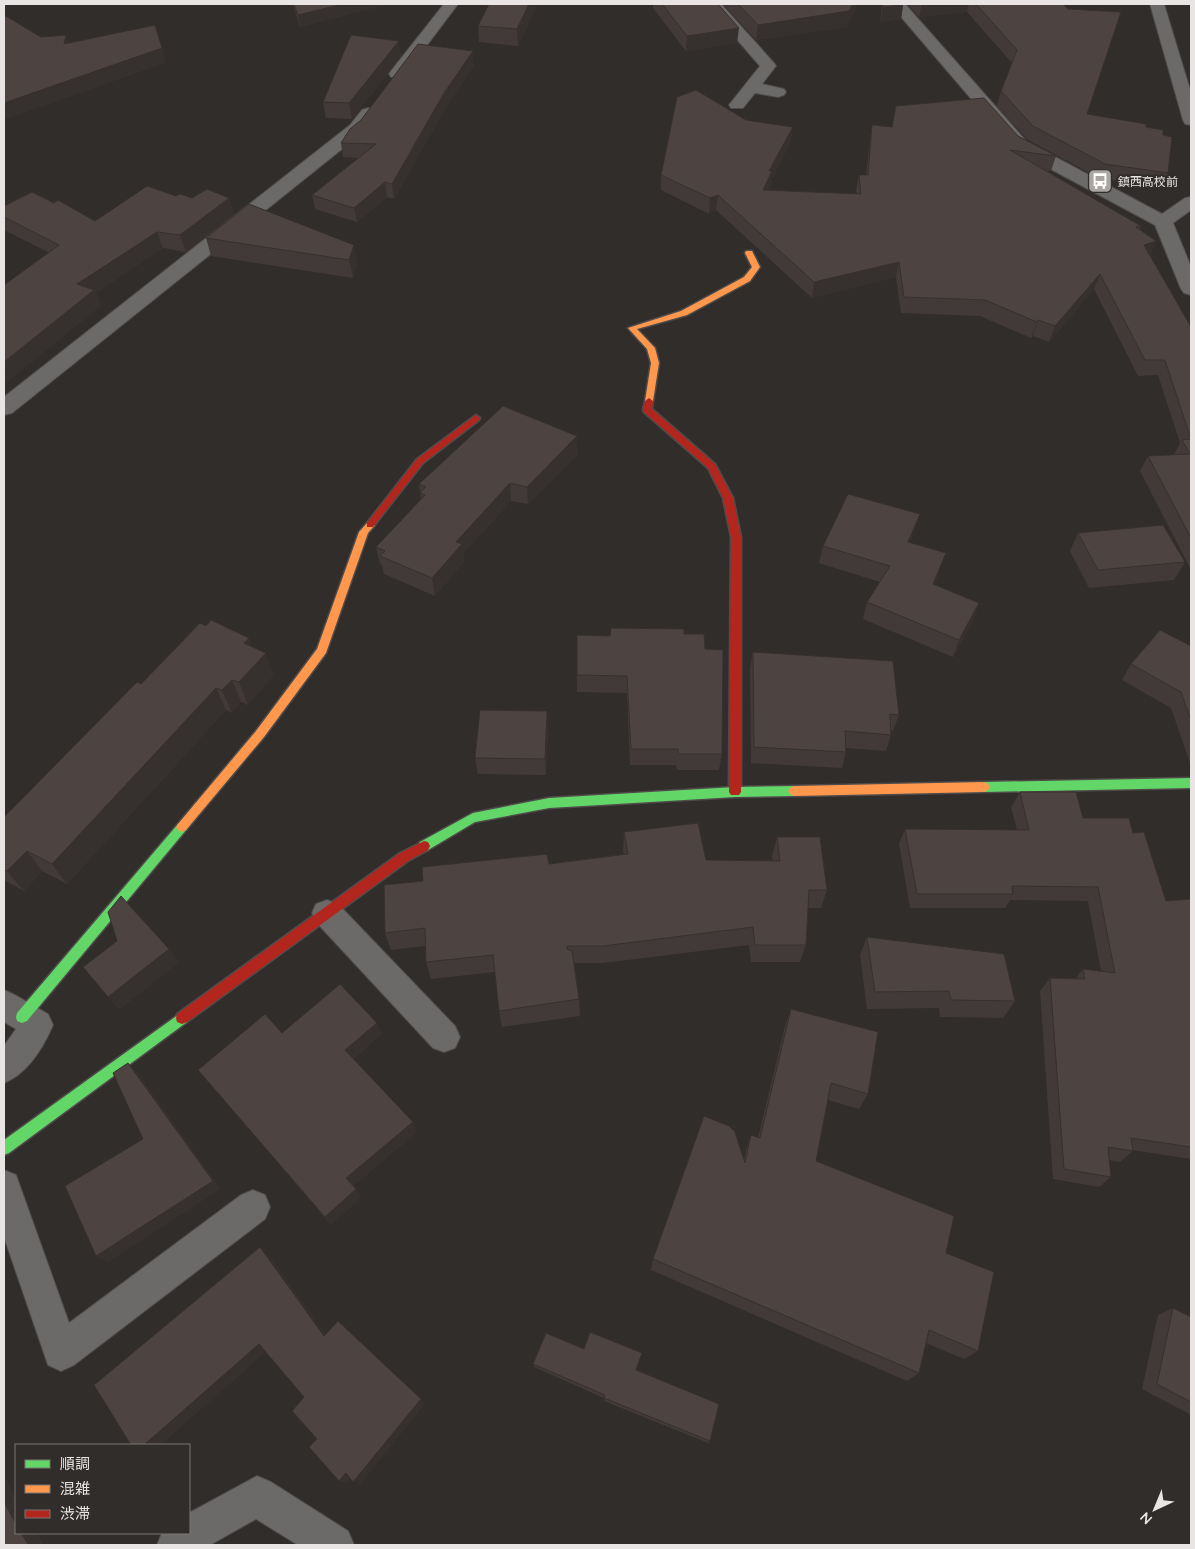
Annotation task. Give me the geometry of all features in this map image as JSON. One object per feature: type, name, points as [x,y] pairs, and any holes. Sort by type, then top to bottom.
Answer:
[{"type":"street","points":[[4,408],[356,128],[451,4]]},
{"type":"street","points":[[714,4],[768,66],[737,105]]},
{"type":"street","points":[[897,4],[1021,146],[1163,222],[1191,289]]},
{"type":"street","points":[[1157,4],[1191,120]]},
{"type":"street","points":[[751,87],[778,92]]},
{"type":"street","points":[[1163,222],[1191,202]]},
{"type":"street","points":[[735,792],[736,537],[728,498],[712,466],[647,410],[655,363],[651,348],[632,328],[684,313],[747,280],[756,267],[749,253]]},
{"type":"street","points":[[4,1067],[19,1053],[37,1025],[13,1011],[260,734],[322,650],[364,532],[420,461],[476,418]]},
{"type":"street","points":[[4,1148],[404,857],[473,818],[550,803],[735,792],[1191,783]]},
{"type":"street","points":[[328,913],[444,1037]]},
{"type":"street","points":[[4,1187],[61,1352],[253,1207]]},
{"type":"street","points":[[177,1545],[180,1540],[257,1496],[334,1545]]},
{"type":"building","points":[[294,4],[343,4],[298,15]]},
{"type":"building","points":[[489,4],[529,4],[517,29],[478,26]]},
{"type":"building","points":[[662,4],[718,4],[739,28],[687,36]]},
{"type":"building","points":[[738,4],[853,4],[849,11],[758,25]]},
{"type":"building","points":[[883,4],[902,4],[903,5],[883,7]]},
{"type":"building","points":[[976,4],[1063,4],[1068,9],[1121,12],[1087,114],[1146,124],[1146,127],[1163,130],[1163,135],[1172,137],[1168,173],[1105,164],[1033,126],[1001,91],[1017,50]]},
{"type":"building","points":[[4,15],[41,37],[66,35],[64,44],[155,25],[162,48],[4,103]]},
{"type":"building","points":[[351,35],[399,41],[349,103],[323,102]]},
{"type":"building","points":[[418,44],[473,51],[444,93],[392,184],[385,182],[354,208],[312,195],[376,144],[341,143],[350,129],[361,120]]},
{"type":"building","points":[[696,90],[746,120],[793,127],[769,171],[772,171],[763,190],[861,194],[859,175],[868,175],[872,125],[892,127],[896,106],[984,98],[1018,136],[1056,156],[1010,150],[1141,226],[1136,227],[1156,241],[1144,245],[1191,327],[1191,439],[1165,360],[1145,360],[1100,274],[1055,326],[1038,320],[1037,322],[985,300],[904,297],[899,262],[814,282],[718,195],[710,198],[661,175],[677,97]]},
{"type":"building","points":[[147,186],[176,196],[180,194],[192,198],[207,189],[229,198],[180,235],[157,232],[77,284],[94,290],[4,362],[4,285],[59,245],[4,217],[4,206],[32,192],[54,203],[58,200],[95,221]]},
{"type":"building","points":[[249,204],[354,245],[349,260],[206,238]]},
{"type":"building","points":[[503,406],[577,436],[527,487],[510,483],[456,542],[462,544],[432,578],[380,556],[385,551],[376,547],[425,495],[420,493],[426,487],[419,484]]},
{"type":"building","points":[[1191,439],[1191,538],[1148,456],[1190,454],[1182,440]]},
{"type":"building","points":[[848,494],[920,514],[908,542],[946,553],[933,584],[979,603],[959,640],[867,602],[890,566],[823,546]]},
{"type":"building","points":[[1163,525],[1185,562],[1098,570],[1078,533]]},
{"type":"building","points":[[211,620],[249,638],[244,643],[266,653],[239,682],[232,680],[222,690],[216,688],[52,864],[27,851],[7,871],[4,869],[4,817],[137,682],[141,684],[200,623],[206,626]]},
{"type":"building","points":[[611,628],[684,629],[684,634],[704,634],[705,649],[723,650],[722,754],[678,754],[678,749],[631,749],[627,676],[577,675],[577,635],[610,636]]},
{"type":"building","points":[[1160,630],[1191,646],[1191,720],[1181,692],[1131,664]]},
{"type":"building","points":[[753,652],[893,661],[899,715],[890,714],[891,735],[845,731],[846,752],[754,747]]},
{"type":"building","points":[[480,710],[547,711],[545,759],[475,758]]},
{"type":"building","points":[[1020,792],[1076,792],[1083,818],[1129,818],[1133,833],[1144,832],[1166,901],[1191,899],[1191,1147],[1131,1138],[1133,1151],[1108,1147],[1111,1177],[1064,1169],[1050,978],[1085,979],[1083,969],[1115,973],[1098,887],[1012,886],[1013,894],[917,894],[905,829],[1029,830]]},
{"type":"building","points":[[698,823],[706,860],[780,861],[777,837],[820,837],[827,890],[809,890],[806,945],[755,945],[753,927],[603,946],[567,946],[567,949],[572,951],[579,999],[499,1011],[493,955],[426,962],[425,928],[385,933],[384,885],[423,881],[422,867],[547,854],[549,864],[628,854],[624,832]]},
{"type":"building","points":[[121,896],[169,949],[108,997],[83,967],[117,941],[108,912]]},
{"type":"building","points":[[867,937],[1004,954],[1015,1001],[951,1000],[949,991],[875,992]]},
{"type":"building","points":[[340,984],[377,1023],[345,1050],[413,1122],[346,1178],[356,1189],[325,1217],[198,1070],[265,1014],[282,1033]]},
{"type":"building","points":[[791,1009],[878,1032],[868,1094],[831,1083],[816,1161],[954,1216],[946,1253],[994,1272],[978,1351],[929,1330],[919,1373],[653,1259],[704,1116],[729,1126],[735,1132],[745,1163],[751,1135],[760,1138]]},
{"type":"building","points":[[128,1063],[213,1181],[96,1256],[65,1186],[143,1139],[113,1073]]},
{"type":"building","points":[[260,1247],[324,1336],[338,1321],[421,1399],[353,1482],[346,1473],[339,1481],[309,1447],[317,1439],[292,1411],[304,1397],[259,1344],[145,1444],[130,1444],[94,1385]]},
{"type":"building","points":[[1173,1308],[1191,1317],[1191,1402],[1157,1384]]},
{"type":"building","points":[[590,1332],[642,1353],[636,1370],[719,1404],[710,1441],[604,1398],[605,1395],[533,1364],[546,1333],[584,1349]]},
{"type":"building","points":[[4,1502],[15,1522],[15,1534],[22,1534],[28,1544],[4,1545]]},
{"type":"traffic: fast","points":[[984,787],[1191,783]]},
{"type":"traffic: fast","points":[[424,846],[473,818],[549,803],[735,792],[794,791]]},
{"type":"traffic: fast","points":[[22,1017],[182,827]]},
{"type":"traffic: fast","points":[[4,1148],[182,1018]]},
{"type":"traffic: slow","points":[[649,401],[655,363],[651,348],[632,328],[684,313],[747,279],[756,267],[749,253]]},
{"type":"traffic: slow","points":[[182,827],[260,734],[322,650],[364,532],[370,525]]},
{"type":"traffic: slow","points":[[794,791],[984,787]]},
{"type":"traffic: jam","points":[[649,401],[647,410],[712,466],[728,498],[736,537],[735,792]]},
{"type":"traffic: jam","points":[[370,525],[420,461],[476,418]]},
{"type":"traffic: jam","points":[[182,1018],[404,857],[424,846]]},
{"type":"place","name":"鎮西高校前","points":[[1100,181]]}]
